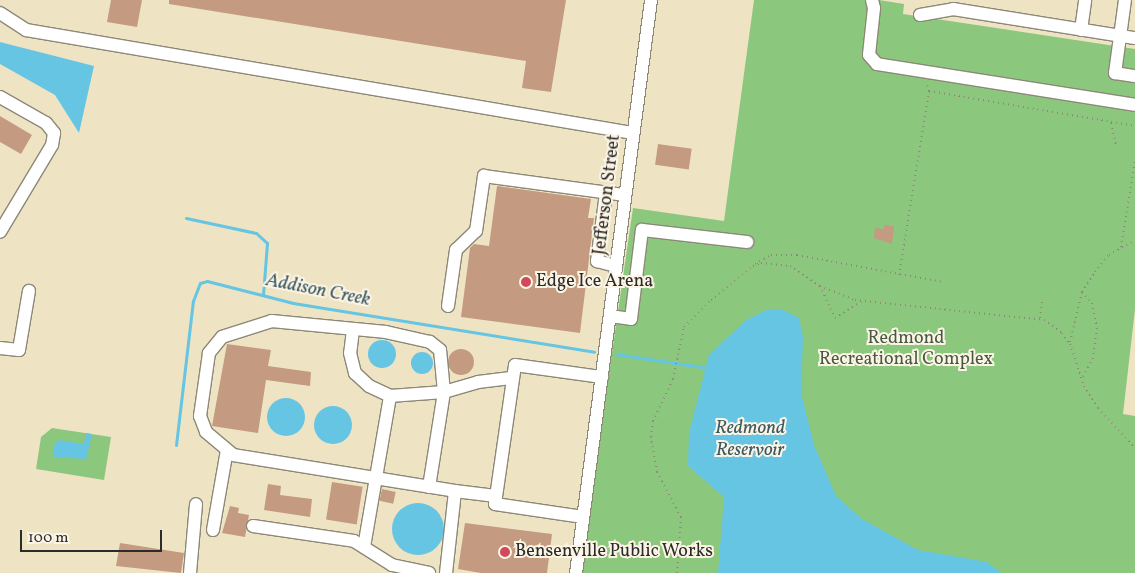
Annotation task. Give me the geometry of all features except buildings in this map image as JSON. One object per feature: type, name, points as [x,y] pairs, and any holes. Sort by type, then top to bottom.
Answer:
[{"type":"street","name":"Jefferson Street","points":[[576,573],[651,0]]},
{"type":"street","points":[[1081,30],[1085,0]]},
{"type":"street","points":[[1125,0],[1115,73],[1135,76]]},
{"type":"street","points":[[873,4],[868,47],[871,59],[877,64],[1135,105]]},
{"type":"street","points":[[920,15],[953,9],[1135,38]]},
{"type":"street","points":[[0,14],[26,30],[634,133]]},
{"type":"street","points":[[0,97],[46,123],[54,133],[52,145],[0,232]]},
{"type":"street","points":[[448,306],[456,250],[476,231],[484,176],[626,195]]},
{"type":"street","points":[[606,193],[597,261],[616,266]]},
{"type":"street","points":[[610,316],[631,319],[642,230],[747,242]]},
{"type":"street","points":[[0,348],[18,350],[29,291]]},
{"type":"street","points":[[429,487],[444,392],[440,350],[430,342],[386,332],[272,321],[244,327],[222,337],[209,353],[200,416],[206,432],[233,455],[429,487],[496,496]]},
{"type":"street","points":[[353,330],[350,353],[355,373],[369,386],[390,396],[444,392],[478,382],[513,378]]},
{"type":"street","points":[[583,517],[495,504],[496,496],[514,365],[602,377]]},
{"type":"street","points":[[364,547],[390,396]]},
{"type":"street","points":[[213,530],[220,515],[227,450]]},
{"type":"street","points":[[446,573],[455,491]]},
{"type":"street","points":[[190,573],[196,504]]},
{"type":"street","points":[[253,526],[354,541],[392,565],[429,573]]},
{"type":"path","points":[[899,275],[929,91],[926,82]]},
{"type":"path","points":[[929,91],[1135,126]]},
{"type":"path","points":[[1110,122],[1116,145]]},
{"type":"path","points":[[1121,247],[1135,161]]},
{"type":"path","points":[[1070,344],[1082,292],[1095,272],[1121,247],[1135,240]]},
{"type":"path","points":[[677,573],[680,517],[657,472],[651,437],[653,421],[673,379],[684,327],[690,319],[752,266],[765,257],[778,254],[942,282]]},
{"type":"path","points":[[752,266],[770,263],[790,266],[820,286],[862,301],[1040,318],[1062,333],[1070,344],[1082,379],[1107,421],[1135,448]]},
{"type":"path","points":[[820,286],[835,318],[862,301]]},
{"type":"path","points":[[1082,292],[1092,303],[1097,328],[1093,358],[1082,379]]},
{"type":"path","points":[[1040,318],[1042,302]]},
{"type":"green space","name":"Redmond Recreational Complex","points":[[754,0],[879,0],[904,4],[903,14],[1135,49],[1135,309],[1123,414],[1135,416],[1135,573],[580,573],[633,208],[724,221]]},
{"type":"green space","points":[[52,428],[111,437],[104,480],[36,469],[41,437]]},
{"type":"water","points":[[0,42],[94,66],[79,133],[55,95],[0,64]]},
{"type":"water","name":"Redmond Reservoir","points":[[766,310],[783,310],[799,318],[803,337],[801,393],[814,445],[836,496],[862,519],[918,550],[987,562],[1001,573],[718,573],[724,497],[688,466],[689,433],[709,355],[746,320]]},
{"type":"water","points":[[382,340],[392,344],[396,354],[392,364],[382,368],[372,364],[368,354],[372,344]]},
{"type":"water","points":[[422,352],[430,355],[433,363],[430,371],[422,374],[414,371],[411,363],[414,355]]},
{"type":"water","points":[[286,398],[300,403],[305,417],[300,431],[286,436],[272,431],[267,417],[272,403]]},
{"type":"water","points":[[333,406],[347,411],[352,425],[347,439],[333,444],[319,439],[314,425],[319,411]]},
{"type":"water","points":[[86,433],[92,434],[86,459],[53,457],[53,446],[59,440],[84,444]]},
{"type":"water","points":[[418,503],[428,505],[436,511],[442,519],[444,529],[442,539],[436,547],[428,553],[418,555],[408,553],[400,547],[394,539],[392,529],[394,519],[400,511],[408,505]]},
{"type":"waterway","points":[[186,218],[256,233],[267,243],[263,295]]},
{"type":"waterway","name":"Addison Creek","points":[[176,445],[193,301],[200,283],[207,281],[293,303],[594,352]]},
{"type":"waterway","name":"Addison Creek","points":[[616,354],[708,368],[710,371]]},
{"type":"place","name":"Edge Ice Arena","points":[[526,282]]},
{"type":"place","name":"Bensenville Public Works","points":[[505,552]]}]
